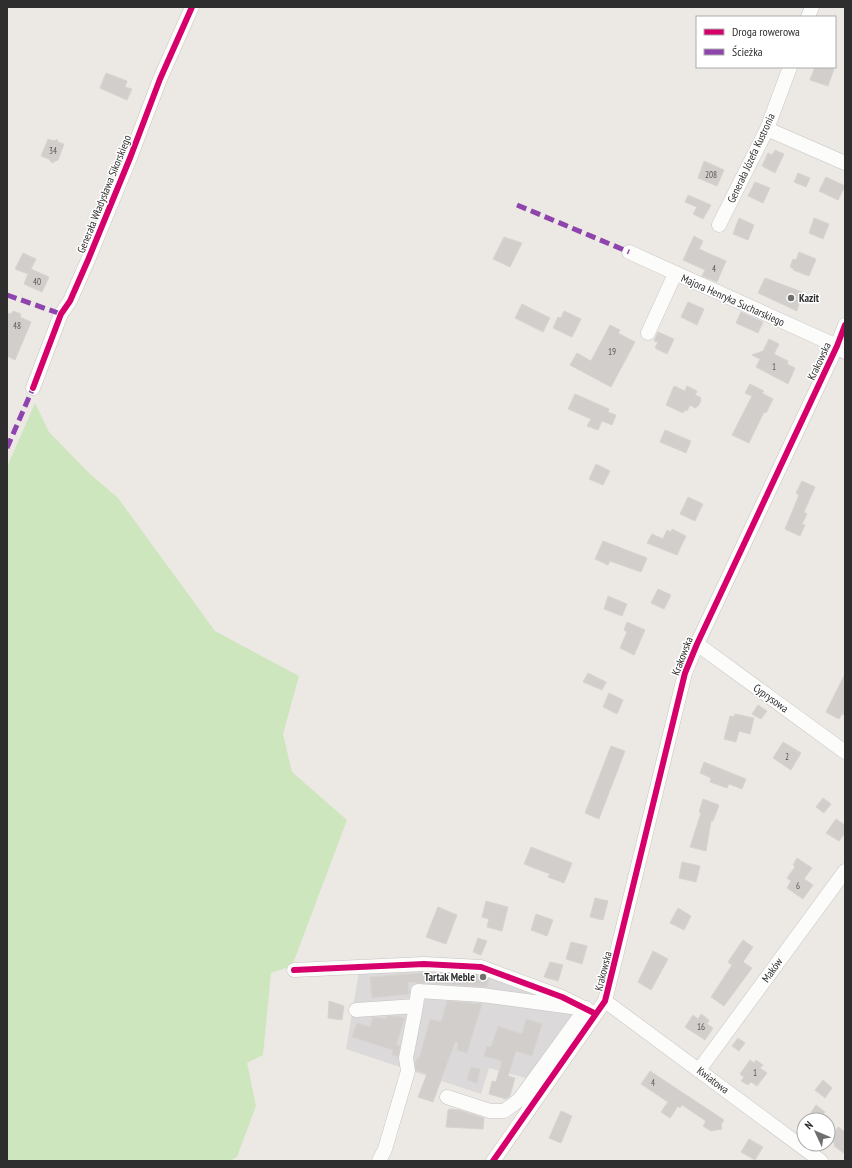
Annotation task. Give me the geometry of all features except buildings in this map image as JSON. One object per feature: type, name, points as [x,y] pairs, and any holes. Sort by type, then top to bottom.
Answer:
[{"type":"street","name":"Generała Władysława Sikorskiego","points":[[33,388],[61,314],[70,301],[88,260],[130,158],[160,79],[192,7]]},
{"type":"street","name":"Generała Józefa Kustronia","points":[[719,225],[767,128],[790,68]]},
{"type":"street","points":[[767,128],[845,163]]},
{"type":"street","name":"Majora Henryka Sucharskiego","points":[[629,252],[843,349]]},
{"type":"street","points":[[648,333],[675,274]]},
{"type":"street","name":"Krakowska","points":[[493,1161],[591,1011],[605,1001],[677,700],[685,673],[697,644],[831,359],[843,349],[845,325]]},
{"type":"street","name":"Cyprysowa","points":[[697,644],[845,752]]},
{"type":"street","name":"Maków","points":[[699,1070],[845,871]]},
{"type":"street","points":[[294,970],[424,964],[481,967],[562,997],[591,1011]]},
{"type":"street","points":[[378,1161],[385,1149],[408,1071],[406,1058],[418,992],[482,995],[591,1011]]},
{"type":"street","name":"Kwiatowa","points":[[605,1001],[821,1161]]},
{"type":"street","points":[[356,1010],[416,1006]]},
{"type":"street","points":[[447,1097],[490,1111],[504,1111],[519,1100],[591,1011]]},
{"type":"shaded area","points":[[480,969],[589,1014],[540,1082],[489,1068],[481,1094],[346,1049],[359,972]]},
{"type":"green space","points":[[35,403],[49,432],[90,474],[118,498],[215,631],[299,676],[283,734],[292,772],[347,820],[292,966],[271,973],[263,1055],[247,1063],[256,1106],[237,1157],[230,1161],[7,1161],[7,467]]},
{"type":"marked path","points":[[517,205],[629,252]]},
{"type":"marked path","points":[[7,295],[61,314]]},
{"type":"marked path","points":[[7,448],[33,388]]},
{"type":"cycle path","points":[[33,388],[61,314],[70,301],[88,260],[130,158],[160,79],[192,7]]},
{"type":"cycle path","points":[[493,1161],[605,1001],[685,673],[697,644],[837,346],[845,325]]},
{"type":"cycle path","points":[[294,970],[424,964],[481,967],[562,997],[596,1014]]},
{"type":"place","name":"Kazit","points":[[791,298]]},
{"type":"place","name":"Tartak Meble","points":[[483,977]]}]
